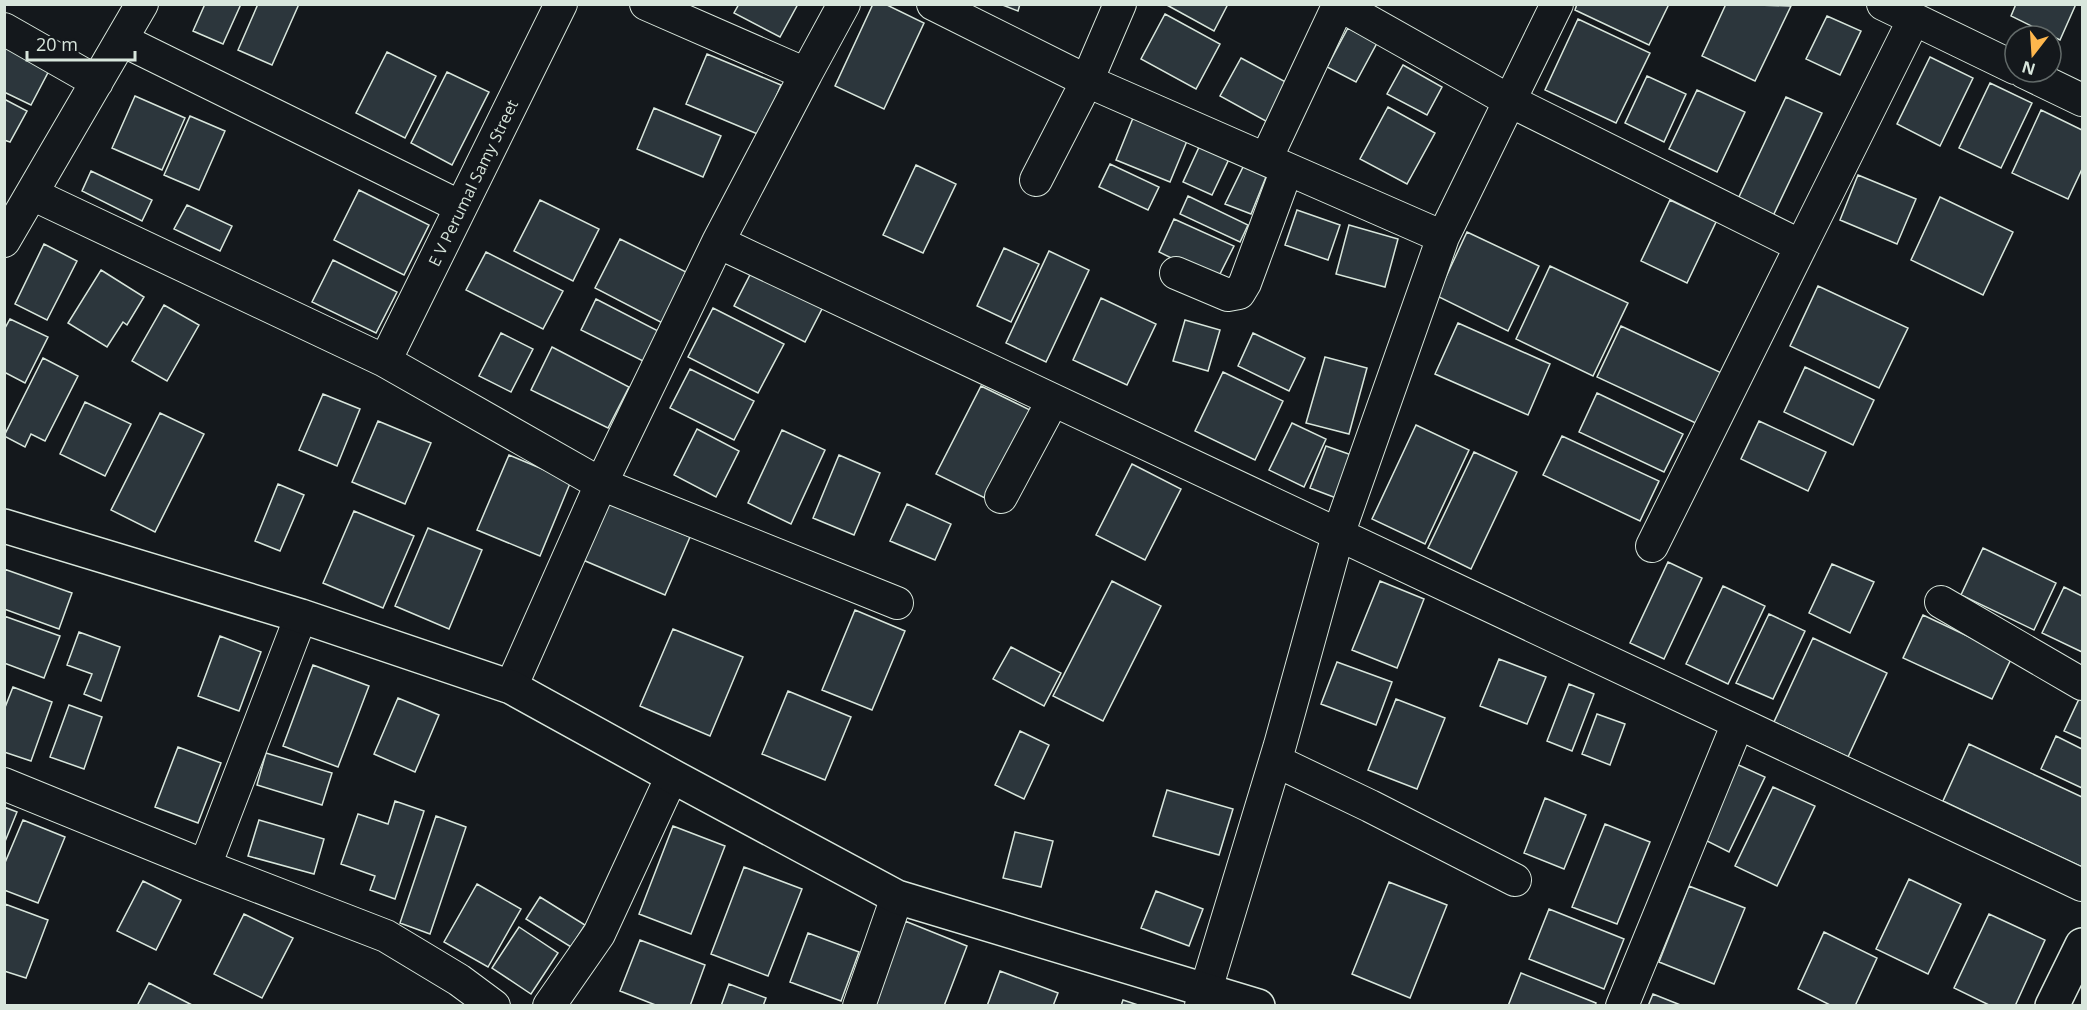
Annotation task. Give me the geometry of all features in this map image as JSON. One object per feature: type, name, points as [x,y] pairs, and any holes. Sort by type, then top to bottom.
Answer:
[{"type":"street","points":[[4,241],[142,4]]},
{"type":"street","name":"E V Perumal Samy Street","points":[[385,361],[561,4]]},
{"type":"street","points":[[646,4],[806,74]]},
{"type":"street","points":[[511,687],[601,484],[718,242],[844,4]]},
{"type":"street","points":[[933,4],[1087,81],[1443,237]]},
{"type":"street","points":[[1036,180],[1087,81],[1120,4]]},
{"type":"street","points":[[1203,998],[1276,761],[1338,535],[1443,237],[1557,4]]},
{"type":"street","points":[[1883,4],[2003,62]]},
{"type":"street","points":[[1176,273],[1228,295],[1239,293],[1245,283],[1276,164],[1338,5],[1510,101],[1801,246]]},
{"type":"street","points":[[1652,546],[1914,19]]},
{"type":"street","points":[[4,29],[97,82]]},
{"type":"street","points":[[122,40],[461,207]]},
{"type":"street","points":[[2049,84],[2082,100]]},
{"type":"street","points":[[32,194],[385,361],[601,484],[897,603]]},
{"type":"street","points":[[718,242],[2082,885]]},
{"type":"street","points":[[1001,497],[1053,400]]},
{"type":"street","points":[[4,526],[301,616],[511,687],[897,897],[1203,998],[1258,1005]]},
{"type":"street","points":[[1941,602],[2082,684]]},
{"type":"street","points":[[204,866],[301,616]]},
{"type":"street","points":[[1622,1005],[1738,723]]},
{"type":"street","points":[[1276,761],[1515,880]]},
{"type":"street","points":[[549,1005],[599,934],[672,776]]},
{"type":"street","points":[[4,784],[204,866],[386,936],[459,980],[494,1005]]},
{"type":"street","points":[[858,1005],[897,897]]},
{"type":"street","points":[[2052,1005],[2082,945]]},
{"type":"building","points":[[205,4],[241,4],[223,44],[193,31]]},
{"type":"building","points":[[258,4],[299,4],[272,65],[238,50]]},
{"type":"building","points":[[739,4],[798,4],[780,37],[734,13]]},
{"type":"building","points":[[873,4],[885,4],[924,23],[884,109],[835,86]]},
{"type":"building","points":[[1000,4],[1020,4],[1018,11]]},
{"type":"building","points":[[1165,4],[1228,4],[1214,31]]},
{"type":"building","points":[[1577,4],[1669,4],[1649,45],[1575,10]]},
{"type":"building","points":[[1726,4],[1791,6],[1755,81],[1702,56]]},
{"type":"building","points":[[2016,4],[2076,4],[2063,33],[2063,24],[2027,24],[2011,16]]},
{"type":"building","points":[[1165,14],[1220,44],[1196,89],[1141,59]]},
{"type":"building","points":[[1827,16],[1861,31],[1840,75],[1806,59]]},
{"type":"building","points":[[1578,19],[1650,53],[1616,123],[1545,90]]},
{"type":"building","points":[[1348,28],[1377,43],[1356,82],[1327,67]]},
{"type":"building","points":[[4,38],[53,63],[31,105],[4,92]]},
{"type":"building","points":[[387,52],[436,76],[405,138],[356,113]]},
{"type":"building","points":[[707,54],[781,85],[760,135],[686,104]]},
{"type":"building","points":[[1930,57],[1973,78],[1940,146],[1897,124]]},
{"type":"building","points":[[1241,58],[1295,87],[1275,126],[1220,96]]},
{"type":"building","points":[[1403,65],[1442,87],[1427,115],[1387,94]]},
{"type":"building","points":[[447,72],[489,92],[452,165],[411,143]]},
{"type":"building","points":[[1647,76],[1686,94],[1664,142],[1625,123]]},
{"type":"building","points":[[1990,83],[2032,103],[2001,168],[1959,148]]},
{"type":"building","points":[[1697,90],[1745,112],[1717,172],[1669,149]]},
{"type":"building","points":[[135,96],[185,118],[162,170],[112,148]]},
{"type":"building","points":[[1786,97],[1822,113],[1773,216],[1738,199]]},
{"type":"building","points":[[4,99],[27,111],[10,142],[4,140]]},
{"type":"building","points":[[1388,107],[1435,133],[1407,184],[1360,159]]},
{"type":"building","points":[[654,108],[721,136],[703,177],[637,149]]},
{"type":"building","points":[[2041,110],[2082,130],[2082,169],[2068,199],[2012,173]]},
{"type":"building","points":[[190,116],[225,131],[199,190],[164,175]]},
{"type":"building","points":[[1133,118],[1187,141],[1170,182],[1116,160]]},
{"type":"building","points":[[1200,145],[1229,159],[1212,195],[1183,182]]},
{"type":"building","points":[[1245,163],[1268,172],[1251,214],[1225,204]]},
{"type":"building","points":[[1110,164],[1159,187],[1148,210],[1099,187]]},
{"type":"building","points":[[916,165],[956,184],[923,253],[883,235]]},
{"type":"building","points":[[91,171],[152,200],[142,221],[82,191]]},
{"type":"building","points":[[1858,175],[1916,199],[1897,244],[1840,220]]},
{"type":"building","points":[[359,190],[429,225],[404,275],[334,240]]},
{"type":"building","points":[[1188,196],[1248,225],[1240,242],[1180,214]]},
{"type":"building","points":[[1940,197],[2013,232],[1983,295],[1911,260]]},
{"type":"building","points":[[540,200],[599,229],[573,281],[514,251]]},
{"type":"building","points":[[1670,200],[1716,222],[1687,283],[1641,261]]},
{"type":"building","points":[[187,205],[232,226],[220,251],[174,229]]},
{"type":"building","points":[[1297,210],[1340,225],[1328,260],[1285,245]]},
{"type":"building","points":[[1174,219],[1234,246],[1217,280],[1159,252]]},
{"type":"building","points":[[1349,225],[1398,239],[1385,287],[1336,274]]},
{"type":"building","points":[[1467,232],[1539,266],[1508,331],[1437,296]]},
{"type":"building","points":[[620,239],[698,278],[672,328],[595,288]]},
{"type":"building","points":[[44,244],[77,261],[47,320],[15,304]]},
{"type":"building","points":[[1004,248],[1039,264],[1011,322],[977,306]]},
{"type":"building","points":[[1049,251],[1089,270],[1046,362],[1006,343]]},
{"type":"building","points":[[486,252],[563,291],[543,329],[466,290]]},
{"type":"building","points":[[333,260],[397,292],[376,333],[312,302]]},
{"type":"building","points":[[1550,266],[1628,303],[1593,376],[1516,339]]},
{"type":"building","points":[[753,269],[824,305],[805,342],[734,306]]},
{"type":"building","points":[[101,270],[144,297],[127,325],[123,322],[107,347],[68,323]]},
{"type":"building","points":[[1818,286],[1908,328],[1879,388],[1790,346]]},
{"type":"building","points":[[1101,298],[1156,324],[1127,385],[1073,360]]},
{"type":"building","points":[[596,299],[662,333],[647,363],[581,330]]},
{"type":"building","points":[[164,305],[199,325],[167,381],[132,361]]},
{"type":"building","points":[[713,308],[784,344],[758,393],[688,357]]},
{"type":"building","points":[[10,319],[48,337],[25,383],[4,372],[4,330]]},
{"type":"building","points":[[1185,320],[1220,330],[1208,371],[1173,361]]},
{"type":"building","points":[[1458,323],[1550,364],[1528,415],[1435,374]]},
{"type":"building","points":[[1621,326],[1726,375],[1702,426],[1597,377]]},
{"type":"building","points":[[501,333],[533,349],[511,392],[479,376]]},
{"type":"building","points":[[1253,333],[1305,358],[1289,391],[1238,366]]},
{"type":"building","points":[[552,347],[629,387],[608,428],[531,390]]},
{"type":"building","points":[[1325,357],[1367,368],[1349,434],[1306,423]]},
{"type":"building","points":[[43,358],[78,376],[45,441],[31,434],[25,447],[4,436]]},
{"type":"building","points":[[1805,367],[1874,400],[1853,445],[1784,412]]},
{"type":"building","points":[[690,369],[754,401],[734,440],[670,408]]},
{"type":"building","points":[[1223,372],[1283,401],[1255,460],[1195,431]]},
{"type":"building","points":[[981,386],[1032,411],[987,499],[936,474]]},
{"type":"building","points":[[1597,393],[1683,434],[1664,472],[1579,432]]},
{"type":"building","points":[[323,394],[360,409],[337,466],[299,450]]},
{"type":"building","points":[[85,402],[131,424],[105,476],[60,454]]},
{"type":"building","points":[[160,413],[204,434],[155,532],[111,510]]},
{"type":"building","points":[[378,421],[431,443],[405,504],[352,482]]},
{"type":"building","points":[[1759,421],[1826,452],[1808,491],[1741,459]]},
{"type":"building","points":[[1292,423],[1326,439],[1304,487],[1269,470]]},
{"type":"building","points":[[1416,425],[1469,450],[1425,544],[1372,519]]},
{"type":"building","points":[[697,429],[739,451],[716,497],[674,475]]},
{"type":"building","points":[[782,430],[825,450],[791,524],[748,503]]},
{"type":"building","points":[[1562,436],[1659,481],[1640,521],[1543,475]]},
{"type":"building","points":[[1326,446],[1360,458],[1344,501],[1310,488]]},
{"type":"building","points":[[1474,452],[1517,472],[1471,569],[1428,548]]},
{"type":"building","points":[[509,455],[571,481],[540,556],[477,530]]},
{"type":"building","points":[[839,455],[880,473],[854,535],[813,518]]},
{"type":"building","points":[[1132,464],[1181,489],[1145,560],[1096,535]]},
{"type":"building","points":[[278,484],[304,495],[280,551],[255,541]]},
{"type":"building","points":[[608,502],[690,537],[665,595],[583,560]]},
{"type":"building","points":[[907,504],[951,524],[935,560],[890,541]]},
{"type":"building","points":[[354,511],[414,536],[383,608],[323,583]]},
{"type":"building","points":[[428,528],[482,550],[449,629],[395,606]]},
{"type":"building","points":[[1983,548],[2056,583],[2034,630],[1961,595]]},
{"type":"building","points":[[1668,562],[1702,578],[1664,659],[1630,643]]},
{"type":"building","points":[[1832,564],[1874,582],[1850,633],[1809,613]]},
{"type":"building","points":[[4,569],[72,593],[59,629],[4,609]]},
{"type":"building","points":[[1112,581],[1161,606],[1103,721],[1053,696]]},
{"type":"building","points":[[1380,581],[1424,599],[1397,668],[1352,650]]},
{"type":"building","points":[[1723,586],[1765,606],[1728,684],[1686,664]]},
{"type":"building","points":[[2064,587],[2082,596],[2082,652],[2042,633]]},
{"type":"building","points":[[855,610],[905,631],[872,710],[822,690]]},
{"type":"building","points":[[1769,614],[1805,631],[1773,699],[1736,683]]},
{"type":"building","points":[[1923,615],[2012,657],[1992,699],[1903,658]]},
{"type":"building","points":[[4,616],[60,636],[44,678],[4,663]]},
{"type":"building","points":[[673,629],[743,657],[710,736],[640,706]]},
{"type":"building","points":[[79,632],[120,647],[101,701],[84,694],[92,674],[67,665]]},
{"type":"building","points":[[220,636],[261,652],[239,711],[198,696]]},
{"type":"building","points":[[1813,638],[1887,673],[1848,757],[1774,722]]},
{"type":"building","points":[[1011,647],[1061,673],[1044,706],[993,679]]},
{"type":"building","points":[[1499,659],[1546,677],[1527,724],[1480,706]]},
{"type":"building","points":[[1337,662],[1392,682],[1376,725],[1321,704]]},
{"type":"building","points":[[313,665],[369,686],[338,767],[283,746]]},
{"type":"building","points":[[1569,684],[1594,694],[1572,751],[1547,741]]},
{"type":"building","points":[[13,687],[52,702],[31,761],[4,752],[4,710]]},
{"type":"building","points":[[788,691],[851,717],[825,780],[762,754]]},
{"type":"building","points":[[398,698],[439,715],[415,772],[374,754]]},
{"type":"building","points":[[1396,699],[1445,718],[1417,789],[1368,770]]},
{"type":"building","points":[[2079,699],[2082,700],[2082,739],[2064,731]]},
{"type":"building","points":[[69,705],[102,717],[84,769],[50,757]]},
{"type":"building","points":[[1597,714],[1625,724],[1610,765],[1582,754]]},
{"type":"building","points":[[1020,731],[1049,745],[1024,799],[995,785]]},
{"type":"building","points":[[2056,736],[2082,749],[2082,788],[2041,769]]},
{"type":"building","points":[[1969,744],[2082,797],[2082,867],[1943,801]]},
{"type":"building","points":[[178,747],[221,763],[198,823],[155,807]]},
{"type":"building","points":[[266,753],[332,773],[322,805],[257,785]]},
{"type":"building","points":[[1732,762],[1765,777],[1729,852],[1697,836]]},
{"type":"building","points":[[1773,787],[1815,806],[1777,886],[1735,866]]},
{"type":"building","points":[[1167,790],[1233,809],[1219,855],[1153,836]]},
{"type":"building","points":[[1545,798],[1586,815],[1564,869],[1524,853]]},
{"type":"building","points":[[395,801],[424,811],[395,899],[370,890],[375,876],[341,864],[358,814],[388,824]]},
{"type":"building","points":[[4,807],[17,812],[4,844]]},
{"type":"building","points":[[436,816],[466,827],[430,934],[400,923]]},
{"type":"building","points":[[23,820],[65,837],[38,903],[4,890],[4,865]]},
{"type":"building","points":[[259,820],[324,839],[314,874],[248,856]]},
{"type":"building","points":[[1605,824],[1650,842],[1617,924],[1572,907]]},
{"type":"building","points":[[673,826],[725,846],[691,934],[639,914]]},
{"type":"building","points":[[1015,832],[1053,841],[1041,887],[1003,878]]},
{"type":"building","points":[[744,867],[802,889],[768,976],[711,954]]},
{"type":"building","points":[[1909,879],[1961,904],[1928,974],[1876,949]]},
{"type":"building","points":[[143,881],[181,900],[156,950],[117,931]]},
{"type":"building","points":[[1389,882],[1447,905],[1410,998],[1352,974]]},
{"type":"building","points":[[477,884],[521,909],[488,967],[444,942]]},
{"type":"building","points":[[1689,886],[1745,908],[1714,984],[1659,962]]},
{"type":"building","points":[[1156,891],[1203,909],[1189,946],[1141,928]]},
{"type":"building","points":[[540,897],[585,925],[571,947],[526,919]]},
{"type":"building","points":[[5,904],[48,920],[26,978],[4,971]]},
{"type":"building","points":[[1549,909],[1624,939],[1604,989],[1529,959]]},
{"type":"building","points":[[244,914],[293,938],[262,998],[214,974]]},
{"type":"building","points":[[1989,914],[2045,940],[2015,1006],[1991,1006],[1954,988]]},
{"type":"building","points":[[905,921],[967,946],[944,1006],[872,1006]]},
{"type":"building","points":[[519,927],[558,953],[531,994],[492,968]]},
{"type":"building","points":[[1824,932],[1877,958],[1855,1006],[1832,1006],[1798,989]]},
{"type":"building","points":[[808,933],[859,952],[841,1001],[790,982]]},
{"type":"building","points":[[640,940],[705,965],[690,1006],[658,1006],[620,991]]},
{"type":"building","points":[[1000,971],[1058,993],[1053,1006],[987,1006]]},
{"type":"building","points":[[1521,973],[1596,1003],[1595,1006],[1508,1006]]},
{"type":"building","points":[[149,983],[194,1006],[137,1006]]},
{"type":"building","points":[[729,984],[766,998],[763,1006],[721,1006]]},
{"type":"building","points":[[1653,994],[1683,1006],[1648,1006]]},
{"type":"building","points":[[1123,1000],[1141,1006],[1121,1006]]}]
